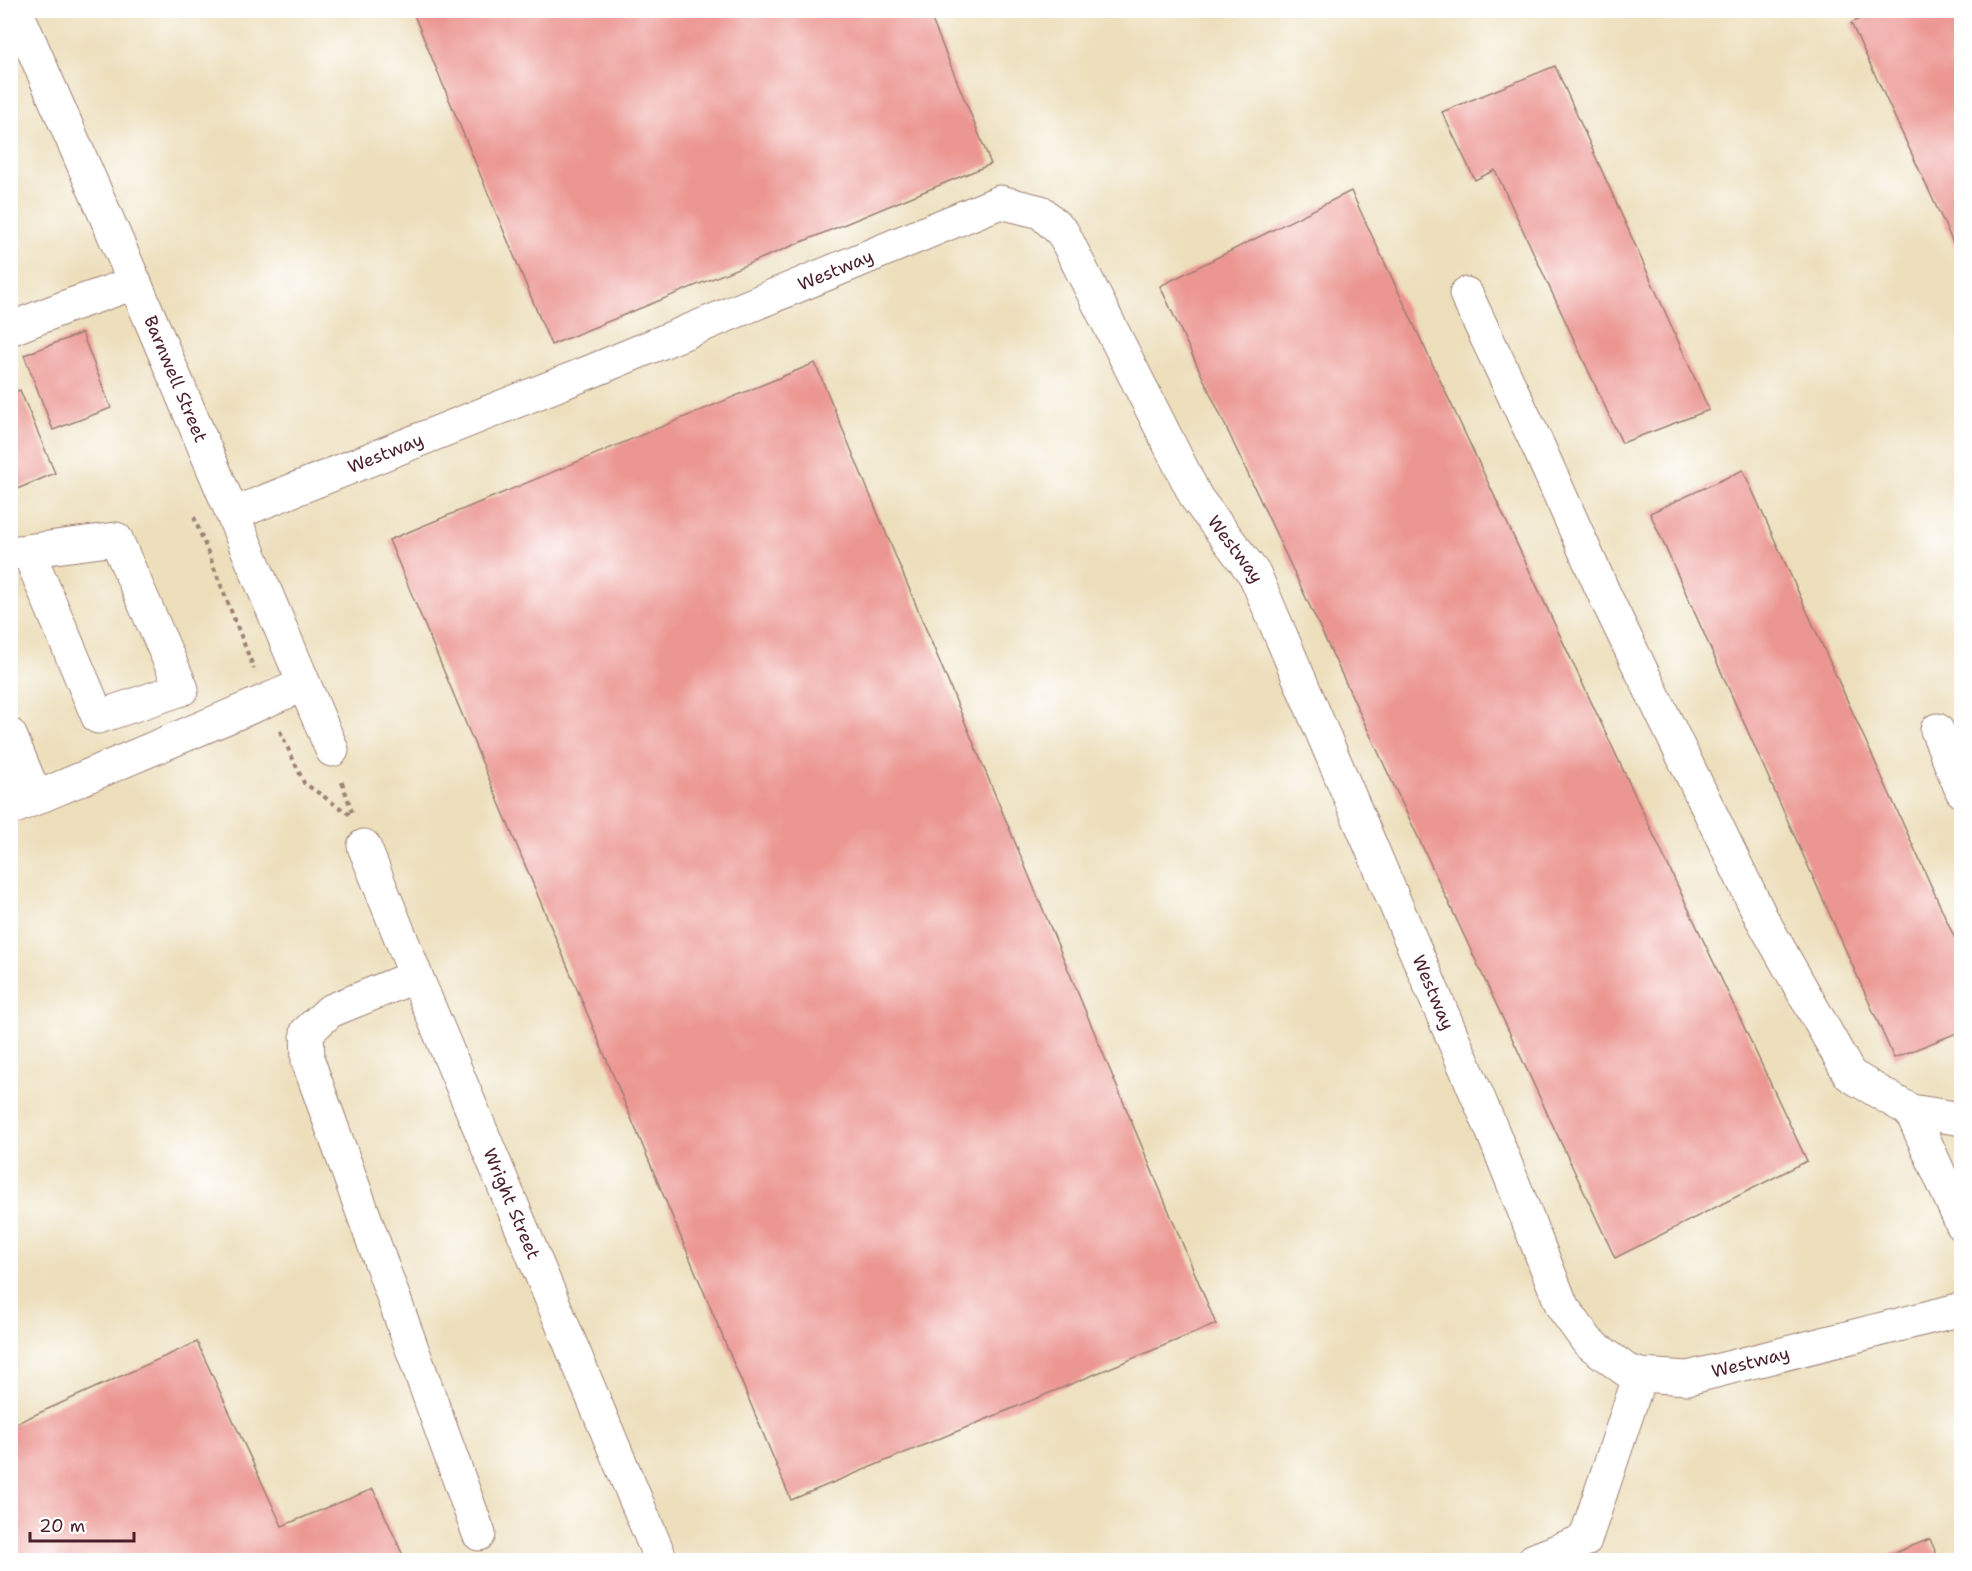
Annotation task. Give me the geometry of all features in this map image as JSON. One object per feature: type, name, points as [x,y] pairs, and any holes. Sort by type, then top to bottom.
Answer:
[{"type":"street","name":"Barnwell Street","points":[[16,10],[135,283],[332,750]]},
{"type":"street","name":"Westway","points":[[233,514],[603,366],[1000,202],[1041,212],[1063,233],[1197,499],[1255,575],[1492,1130],[1562,1306],[1588,1342],[1626,1370],[1640,1375],[1688,1378],[1961,1309]]},
{"type":"street","points":[[10,329],[135,283]]},
{"type":"street","points":[[1466,294],[1539,448],[1606,598],[1761,917],[1850,1075],[1911,1111],[1962,1119]]},
{"type":"street","points":[[116,539],[182,689],[98,717],[19,552],[116,539]]},
{"type":"street","points":[[10,735],[23,804],[303,685]]},
{"type":"street","points":[[1937,730],[1962,791]]},
{"type":"street","name":"Wright Street","points":[[364,846],[416,976],[661,1560]]},
{"type":"street","points":[[416,976],[330,1011],[307,1032],[308,1061],[479,1534]]},
{"type":"street","points":[[1911,1111],[1962,1224]]},
{"type":"street","points":[[1534,1560],[1589,1550],[1640,1375]]},
{"type":"path","points":[[332,750],[364,846]]},
{"type":"building","points":[[412,10],[928,10],[991,164],[551,345]]},
{"type":"building","points":[[1878,10],[1962,10],[1962,262],[1851,23]]},
{"type":"building","points":[[1555,66],[1709,410],[1622,443],[1495,170],[1475,180],[1442,112]]},
{"type":"building","points":[[1351,191],[1807,1161],[1615,1258],[1160,286]]},
{"type":"building","points":[[82,333],[111,408],[53,430],[24,355]]},
{"type":"building","points":[[815,363],[1216,1324],[791,1500],[389,540]]},
{"type":"building","points":[[20,390],[55,473],[10,492],[10,394]]},
{"type":"building","points":[[1743,470],[1962,954],[1962,1031],[1894,1058],[1650,513]]},
{"type":"building","points":[[197,1342],[282,1526],[373,1489],[405,1560],[10,1560],[10,1426]]},
{"type":"building","points":[[1930,1539],[1939,1560],[1876,1560]]}]
